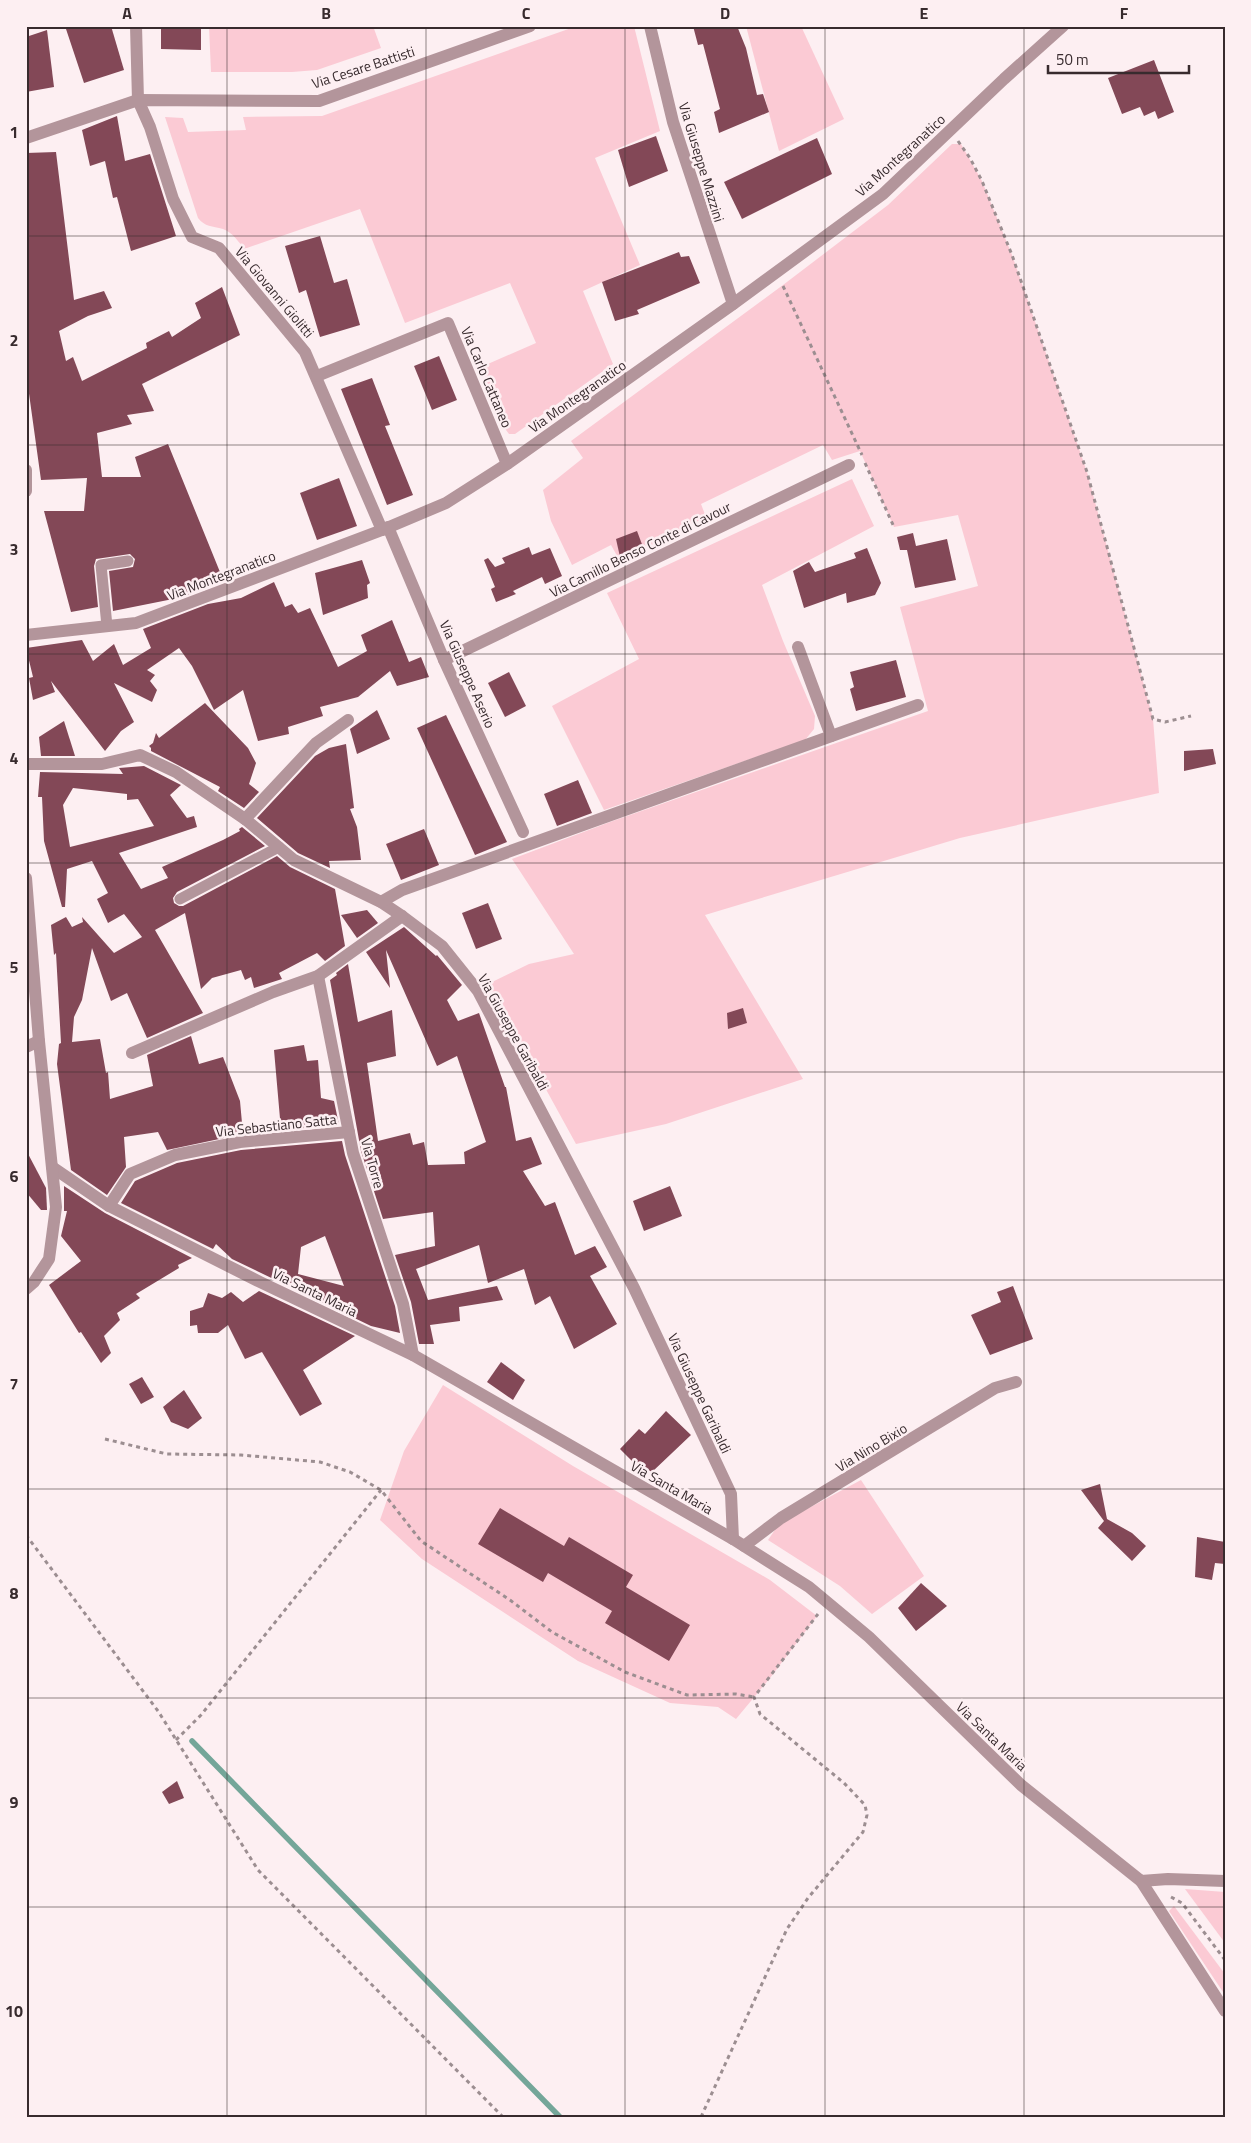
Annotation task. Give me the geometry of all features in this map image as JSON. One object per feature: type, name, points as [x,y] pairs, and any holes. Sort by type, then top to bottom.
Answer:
[{"type":"street","name":"Via Giovanni Giolitti","points":[[136,26],[138,100],[150,127],[173,199],[192,237],[219,248],[306,352],[385,529]]},
{"type":"street","name":"Via Cesare Battisti","points":[[26,138],[138,100],[319,101],[530,26]]},
{"type":"street","name":"Via Giuseppe Mazzini","points":[[650,26],[673,122],[733,304]]},
{"type":"street","name":"Via Montegranatico","points":[[26,635],[136,623],[385,529],[446,503],[507,464],[733,304],[883,194],[1004,79],[1063,26]]},
{"type":"street","name":"Via Carlo Cattaneo","points":[[317,376],[448,323],[507,464]]},
{"type":"street","name":"Via Camillo Benso Conte di Cavour","points":[[444,660],[849,465]]},
{"type":"street","points":[[26,470],[26,491]]},
{"type":"street","name":"Via Giuseppe Aserio","points":[[385,529],[523,832]]},
{"type":"street","points":[[798,647],[831,736]]},
{"type":"street","points":[[381,902],[402,890],[918,705]]},
{"type":"street","points":[[245,819],[316,743],[348,720]]},
{"type":"street","name":"Via Giuseppe Garibaldi","points":[[26,764],[102,764],[140,755],[176,772],[245,819],[294,860],[381,902],[442,946],[478,991],[634,1288],[731,1494],[733,1539]]},
{"type":"street","points":[[26,878],[39,1041],[56,1207],[49,1259],[34,1282],[26,1289]]},
{"type":"street","points":[[132,1052],[273,992],[318,976],[402,916]]},
{"type":"street","name":"Via Torre","points":[[318,976],[353,1153],[403,1304],[413,1355]]},
{"type":"street","points":[[26,1047],[39,1041]]},
{"type":"street","name":"Via Sebastiano Satta","points":[[109,1206],[130,1174],[175,1155],[240,1142],[349,1132]]},
{"type":"street","name":"Via Santa Maria","points":[[52,1167],[109,1206],[260,1282],[413,1355],[733,1539],[809,1587],[869,1637],[1021,1785],[1141,1881],[1225,2011]]},
{"type":"street","name":"Via Nino Bixio","points":[[744,1546],[781,1518],[995,1388],[1016,1382]]},
{"type":"street","points":[[1141,1881],[1168,1878],[1225,1880]]},
{"type":"lane","points":[[107,626],[101,565],[128,561]]},
{"type":"lane","points":[[180,900],[279,847]]},
{"type":"path","points":[[949,132],[961,144],[982,181],[1012,255],[1087,472],[1153,719],[1165,722],[1192,716]]},
{"type":"path","points":[[777,272],[894,527]]},
{"type":"path","points":[[105,1439],[167,1454],[240,1455],[320,1462],[350,1472],[381,1490],[421,1541],[510,1600],[552,1632],[625,1672],[687,1695],[736,1694],[754,1697]]},
{"type":"path","points":[[176,1740],[201,1715],[381,1490]]},
{"type":"path","points":[[26,1535],[158,1711],[258,1870],[502,2117]]},
{"type":"path","points":[[754,1697],[827,1602]]},
{"type":"path","points":[[701,2117],[787,1930],[808,1898],[863,1832],[867,1815],[865,1805],[844,1783],[760,1714],[754,1697]]},
{"type":"path","points":[[1166,1894],[1182,1903],[1225,1960]]},
{"type":"shaded area","points":[[209,26],[373,26],[381,48],[317,70],[292,72],[211,72]]},
{"type":"shaded area","points":[[577,26],[634,26],[660,131],[595,158],[640,265],[583,291],[613,364],[515,434],[509,434],[506,430],[481,367],[536,343],[510,283],[405,323],[360,209],[244,249],[229,232],[206,225],[198,218],[165,117],[183,118],[188,132],[246,130],[243,117],[322,116]]},
{"type":"shaded area","points":[[746,26],[801,26],[844,119],[779,151]]},
{"type":"shaded area","points":[[952,144],[961,144],[982,181],[1012,255],[1087,472],[1153,719],[1159,793],[960,838],[705,915],[803,1079],[666,1124],[576,1144],[488,984],[529,964],[574,954],[512,859],[610,822],[928,711],[900,607],[978,586],[958,515],[894,527],[860,451],[832,460],[823,445],[701,504],[706,517],[620,561],[611,545],[572,565],[551,521],[543,490],[583,458],[571,441],[888,205]]},
{"type":"shaded area","points":[[852,479],[874,526],[762,585],[783,641],[815,716],[814,729],[805,740],[604,810],[552,706],[639,659],[607,593]]},
{"type":"shaded area","points":[[443,1385],[573,1466],[770,1580],[817,1616],[736,1719],[718,1707],[670,1703],[578,1661],[422,1559],[380,1520],[404,1451]]},
{"type":"shaded area","points":[[861,1480],[924,1576],[872,1614],[840,1586],[768,1540],[779,1524]]},
{"type":"shaded area","points":[[1185,1889],[1225,1892],[1225,1943]]},
{"type":"shaded area","points":[[1174,1906],[1225,1974],[1225,1995],[1169,1911]]},
{"type":"building","points":[[65,26],[111,26],[124,70],[84,83]]},
{"type":"building","points":[[161,26],[201,26],[201,50],[161,49]]},
{"type":"building","points":[[693,26],[737,26],[746,48],[757,95],[763,94],[769,112],[719,133],[714,112],[720,109],[703,44],[698,45]]},
{"type":"building","points":[[47,30],[54,87],[26,92],[26,37]]},
{"type":"building","points":[[1154,60],[1174,112],[1158,119],[1155,111],[1144,116],[1140,107],[1122,114],[1108,78]]},
{"type":"building","points":[[117,116],[125,161],[150,154],[176,236],[131,251],[117,197],[113,198],[105,161],[90,166],[82,130]]},
{"type":"building","points":[[656,136],[668,171],[629,187],[618,150]]},
{"type":"building","points":[[817,138],[832,174],[742,219],[724,182]]},
{"type":"building","points":[[56,152],[74,300],[104,291],[112,308],[88,316],[59,331],[66,361],[73,357],[82,381],[147,348],[146,343],[169,331],[172,337],[201,318],[195,303],[222,287],[240,335],[142,384],[154,411],[127,415],[132,424],[97,433],[102,477],[141,477],[135,457],[168,444],[222,577],[207,587],[183,597],[113,611],[109,571],[133,567],[135,559],[130,554],[96,559],[94,566],[98,607],[71,612],[44,511],[84,511],[87,478],[41,480],[26,372],[26,153]]},
{"type":"building","points":[[320,236],[334,283],[347,279],[360,325],[320,337],[306,290],[299,293],[285,246]]},
{"type":"building","points":[[679,252],[681,257],[689,256],[700,283],[637,310],[639,314],[615,321],[602,282]]},
{"type":"building","points":[[439,356],[457,400],[432,410],[414,366]]},
{"type":"building","points":[[372,378],[390,425],[385,426],[413,495],[387,505],[341,389]]},
{"type":"building","points":[[339,478],[357,526],[317,540],[300,493]]},
{"type":"building","points":[[637,531],[643,547],[620,557],[616,539]]},
{"type":"building","points":[[913,533],[916,546],[947,539],[956,580],[915,588],[907,550],[900,550],[897,537]]},
{"type":"building","points":[[529,547],[532,555],[550,548],[562,576],[545,584],[542,577],[513,591],[516,594],[496,602],[491,589],[495,587],[484,560],[488,558],[495,567],[505,563],[502,558]]},
{"type":"building","points":[[867,548],[881,583],[875,595],[847,603],[846,593],[804,608],[793,571],[809,562],[815,572],[856,558],[854,553]]},
{"type":"building","points":[[362,560],[370,583],[367,585],[368,598],[323,615],[315,573]]},
{"type":"building","points":[[274,582],[285,607],[292,604],[298,613],[310,608],[338,667],[367,651],[361,635],[392,620],[409,662],[421,657],[429,677],[397,686],[390,671],[358,697],[320,707],[323,716],[288,727],[289,734],[258,741],[243,690],[214,710],[192,666],[179,648],[147,670],[155,675],[150,681],[157,690],[152,702],[114,683],[134,722],[121,731],[105,751],[51,681],[55,692],[33,700],[29,678],[33,677],[26,648],[82,640],[93,661],[114,644],[123,665],[151,648],[143,629],[208,604],[241,598]]},
{"type":"building","points":[[896,660],[906,697],[856,711],[850,689],[854,687],[850,672]]},
{"type":"building","points":[[509,672],[526,706],[505,717],[488,683]]},
{"type":"building","points":[[205,703],[248,748],[256,763],[249,784],[259,792],[244,808],[218,791],[220,787],[151,751],[149,746],[153,743],[156,733],[159,738]]},
{"type":"building","points":[[377,710],[390,739],[357,754],[350,729]]},
{"type":"building","points":[[446,715],[507,842],[475,855],[417,728]]},
{"type":"building","points":[[64,721],[75,756],[41,756],[39,737]]},
{"type":"building","points":[[346,744],[354,808],[350,809],[357,827],[361,860],[329,861],[330,868],[298,853],[257,818],[315,756],[329,748]]},
{"type":"building","points":[[1213,749],[1216,764],[1184,771],[1184,751]]},
{"type":"building","points":[[144,766],[181,785],[170,795],[187,818],[194,816],[197,827],[119,853],[141,889],[168,878],[162,867],[223,840],[240,831],[239,829],[242,827],[265,846],[177,892],[173,898],[174,903],[183,906],[277,856],[290,867],[335,889],[345,946],[325,961],[317,953],[279,973],[282,979],[254,988],[251,977],[245,980],[241,970],[212,978],[201,989],[185,913],[155,930],[203,1013],[147,1038],[127,993],[111,1001],[92,948],[82,1000],[74,1017],[72,1042],[100,1039],[106,1073],[108,1072],[110,1099],[153,1086],[147,1055],[191,1036],[199,1064],[223,1057],[240,1101],[243,1134],[167,1150],[158,1132],[124,1137],[126,1167],[107,1195],[71,1170],[57,1064],[59,1044],[61,1043],[56,953],[54,955],[51,925],[66,917],[72,927],[83,922],[82,917],[114,953],[142,937],[124,914],[108,923],[97,899],[108,893],[92,861],[67,869],[65,907],[62,907],[44,841],[42,797],[38,797],[40,772],[123,774],[119,768]],"holes":[[[73,788],[127,794],[127,800],[138,799],[154,826],[70,847],[63,805]]]},
{"type":"building","points":[[578,780],[592,813],[557,826],[544,794]]},
{"type":"building","points":[[424,829],[439,865],[401,880],[386,844]]},
{"type":"building","points":[[488,903],[502,939],[476,949],[462,913]]},
{"type":"building","points":[[367,910],[378,923],[357,938],[341,915]]},
{"type":"building","points":[[404,927],[437,955],[462,985],[447,1000],[458,1021],[479,1013],[506,1087],[516,1141],[531,1137],[542,1164],[523,1171],[545,1206],[555,1202],[575,1255],[595,1246],[607,1267],[590,1276],[617,1324],[574,1349],[550,1296],[535,1305],[524,1269],[488,1283],[479,1245],[416,1269],[428,1300],[497,1286],[503,1300],[459,1307],[460,1321],[430,1325],[434,1344],[419,1344],[411,1302],[395,1255],[435,1246],[433,1212],[383,1219],[361,1151],[330,980],[348,964],[358,1022],[392,1010],[396,1056],[367,1063],[378,1141],[410,1133],[413,1145],[424,1142],[428,1165],[465,1164],[464,1152],[486,1142],[457,1056],[437,1066],[386,950],[390,988],[366,952]]},
{"type":"building","points":[[743,1008],[747,1023],[728,1029],[727,1013]]},
{"type":"building","points":[[304,1045],[307,1061],[318,1060],[321,1098],[334,1101],[339,1125],[281,1130],[274,1050]]},
{"type":"building","points":[[342,1141],[395,1306],[400,1333],[371,1326],[232,1259],[216,1244],[213,1249],[121,1203],[135,1181],[177,1163],[241,1150]],"holes":[[[325,1236],[344,1286],[298,1274],[301,1247]]]},
{"type":"building","points":[[26,1150],[46,1188],[47,1210],[41,1210],[26,1192]]},
{"type":"building","points":[[64,1186],[105,1213],[192,1258],[178,1265],[179,1268],[136,1294],[140,1298],[117,1313],[120,1320],[104,1336],[111,1353],[101,1363],[81,1332],[79,1333],[49,1285],[81,1261],[61,1236],[67,1211],[64,1211]]},
{"type":"building","points":[[670,1186],[682,1216],[644,1231],[633,1201]]},
{"type":"building","points":[[1013,1286],[1033,1339],[990,1355],[971,1315],[1001,1302],[997,1292]]},
{"type":"building","points":[[259,1291],[355,1336],[303,1370],[322,1404],[300,1416],[262,1352],[245,1359],[228,1325],[218,1333],[198,1333],[197,1325],[190,1326],[190,1311],[203,1307],[208,1293],[222,1298],[231,1292],[243,1302]]},
{"type":"building","points":[[501,1362],[525,1380],[513,1400],[487,1382]]},
{"type":"building","points":[[142,1377],[154,1397],[141,1404],[129,1384]]},
{"type":"building","points":[[184,1390],[202,1418],[188,1429],[171,1422],[163,1407]]},
{"type":"building","points":[[666,1411],[691,1435],[652,1472],[634,1463],[620,1449],[639,1429],[645,1434]]},
{"type":"building","points":[[1100,1484],[1107,1519],[1132,1533],[1146,1546],[1132,1561],[1098,1528],[1104,1521],[1081,1490]]},
{"type":"building","points":[[500,1508],[564,1546],[569,1537],[633,1575],[626,1587],[690,1625],[669,1661],[605,1623],[612,1611],[548,1573],[543,1582],[478,1544]]},
{"type":"building","points":[[1197,1537],[1225,1542],[1225,1564],[1215,1563],[1212,1580],[1195,1577]]},
{"type":"building","points":[[921,1583],[947,1606],[916,1631],[898,1608]]},
{"type":"building","points":[[177,1781],[184,1798],[169,1804],[162,1792]]},
{"type":"waterway","points":[[192,1741],[560,2117]]}]
